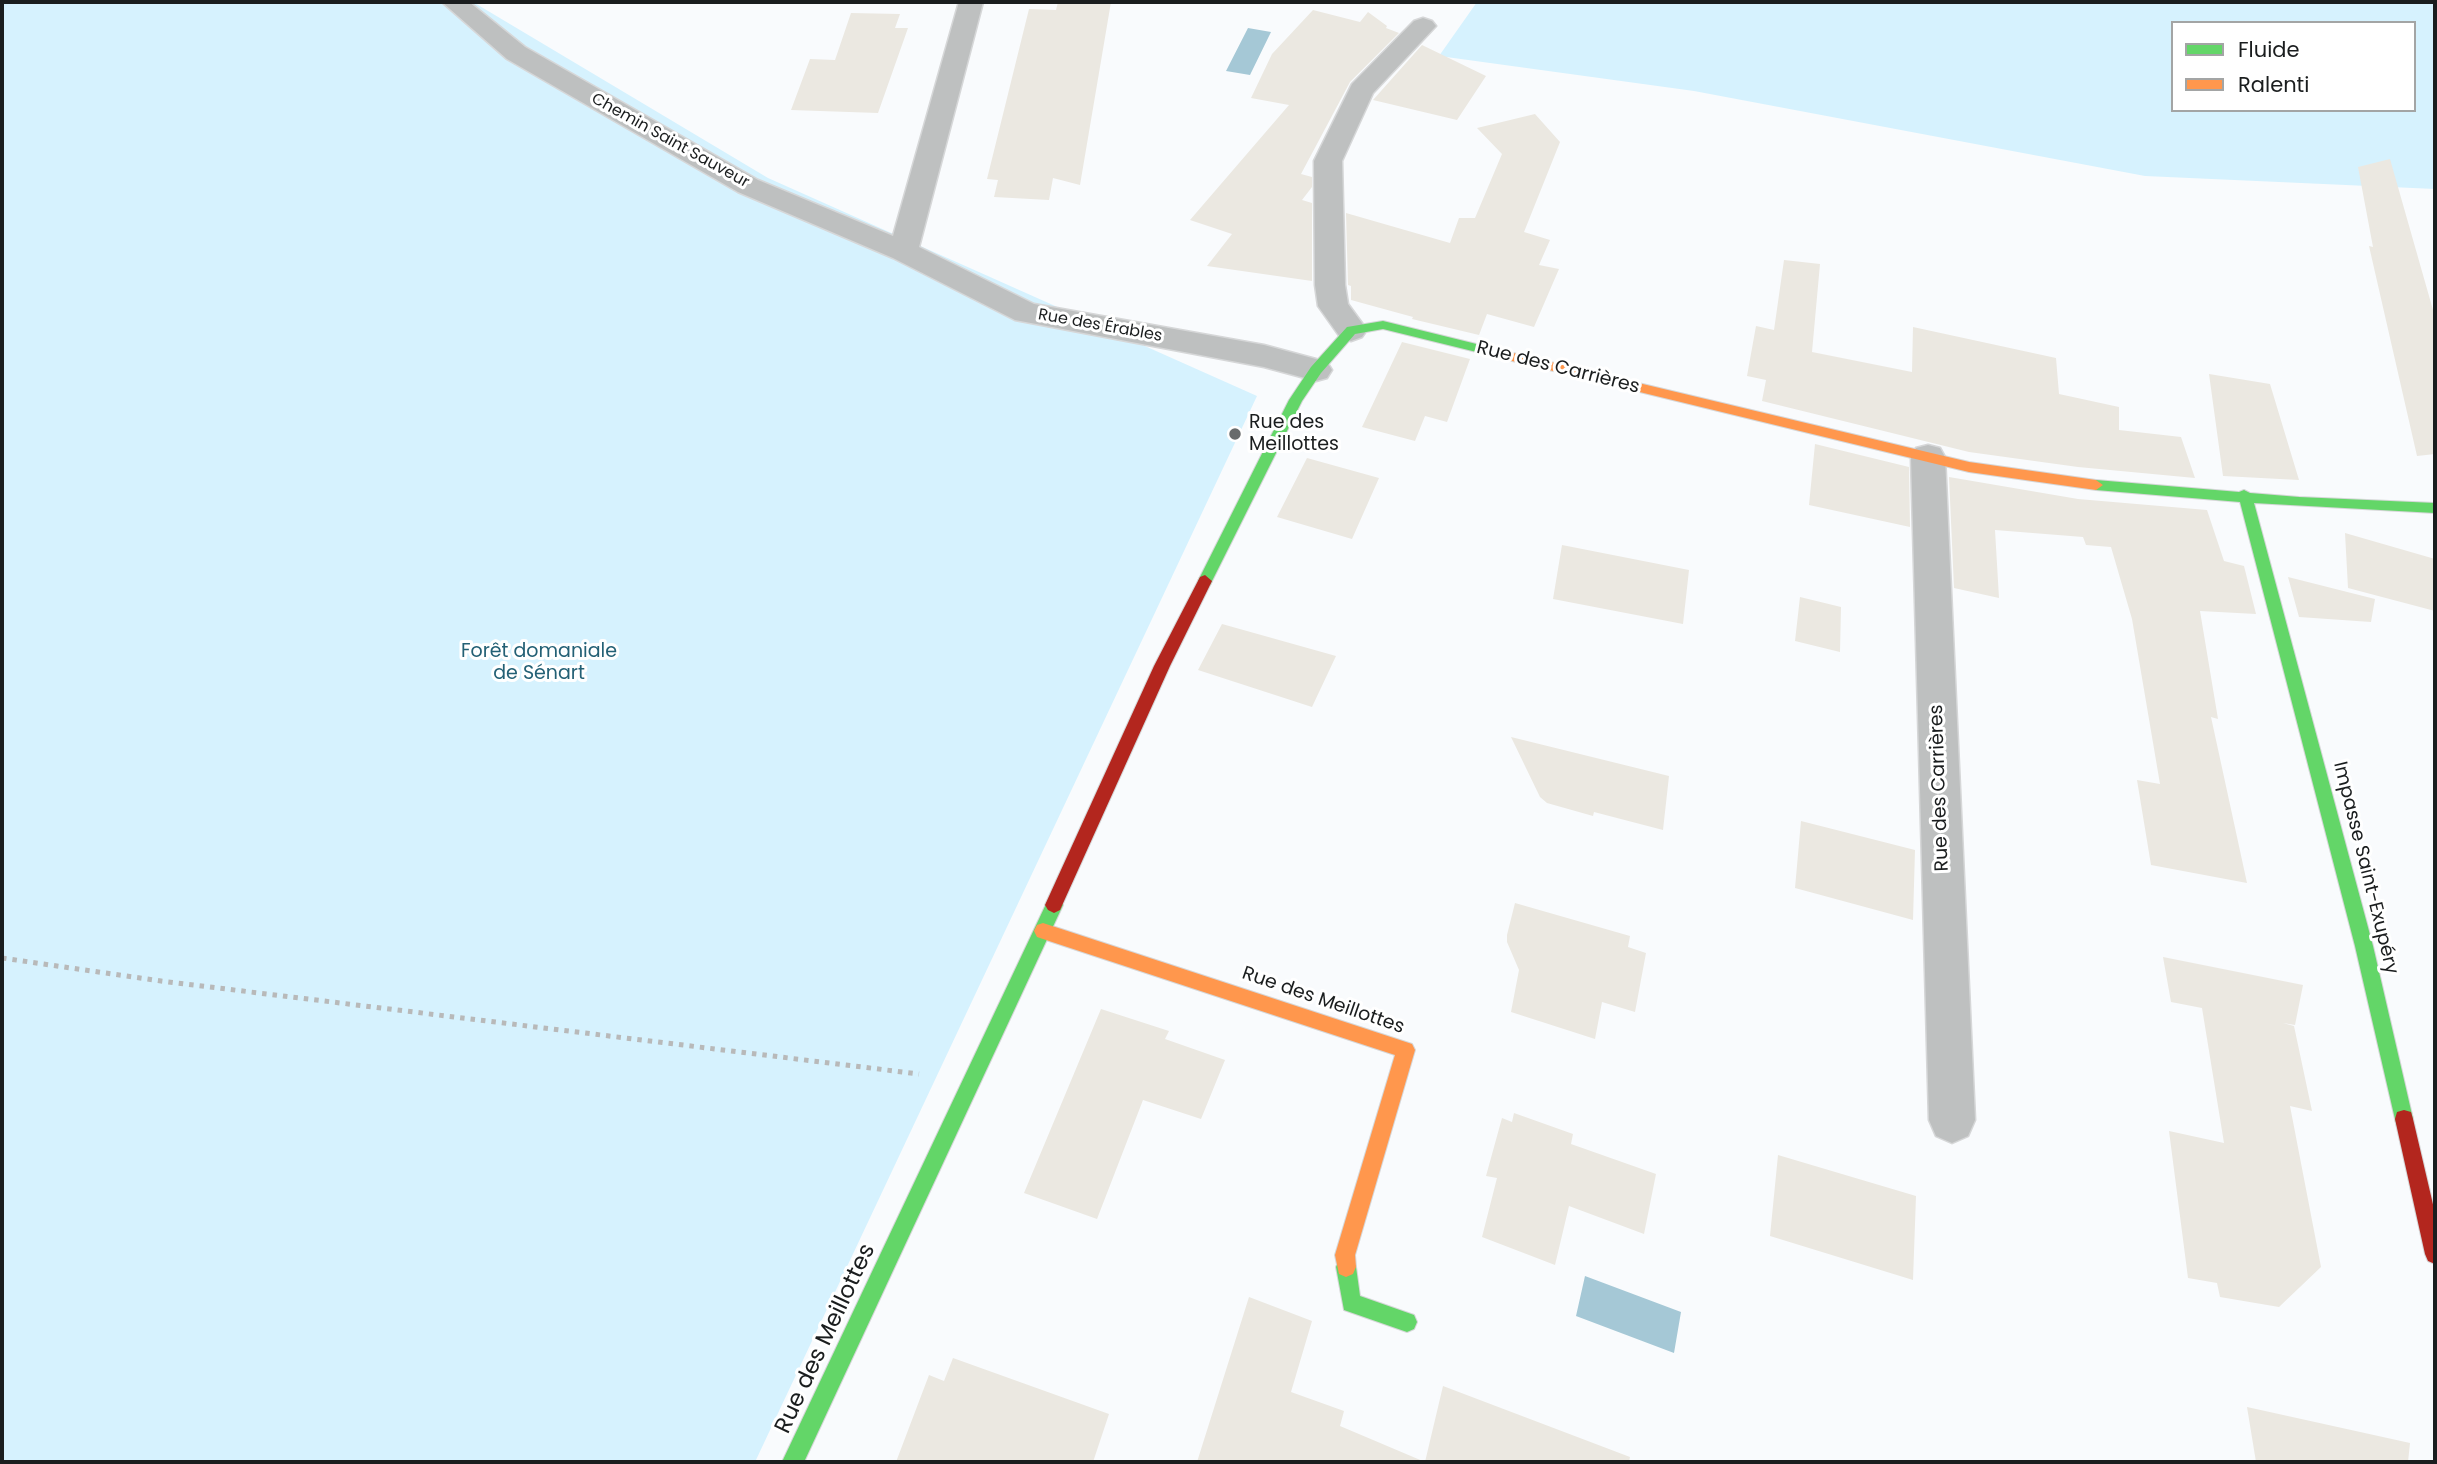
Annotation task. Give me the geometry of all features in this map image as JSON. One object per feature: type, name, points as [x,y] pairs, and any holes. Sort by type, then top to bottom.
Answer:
[{"type":"street","name":"Chemin Saint Sauveur","points":[[454,2],[516,53],[748,186],[903,251]]},
{"type":"street","points":[[903,251],[971,2]]},
{"type":"street","points":[[1351,330],[1333,306],[1329,285],[1328,161],[1361,90],[1423,26]]},
{"type":"street","name":"Rue des Érables","points":[[903,251],[1026,313],[1264,356],[1315,370]]},
{"type":"street","name":"Rue des Carrières","points":[[1351,330],[1383,325],[1969,467],[2078,483],[2244,495],[2299,502],[2435,508]]},
{"type":"street","name":"Rue des Meillottes","points":[[793,1462],[1043,931],[1163,666],[1296,400],[1315,370],[1351,330]]},
{"type":"street","name":"Rue des Carrières","points":[[1928,457],[1952,1120]]},
{"type":"street","name":"Impasse Saint-Exupéry","points":[[2244,495],[2251,513],[2364,946],[2435,1254]]},
{"type":"street","name":"Rue des Meillottes","points":[[1043,931],[1406,1050],[1345,1255],[1351,1303],[1407,1322]]},
{"type":"path","points":[[2,958],[175,983],[972,1081]]},
{"type":"green space","name":"Forêt domaniale de Sénart","points":[[2,2],[473,2],[768,178],[1257,396],[755,1462],[2,1462]]},
{"type":"green space","points":[[1477,2],[2435,2],[2435,189],[2145,176],[1694,91],[1439,56]]},
{"type":"shaded area","points":[[1248,28],[1271,32],[1250,75],[1226,71]]},
{"type":"shaded area","points":[[1585,1276],[1681,1312],[1674,1353],[1576,1316]]},
{"type":"building","points":[[1058,2],[1111,2],[1080,185],[1053,178],[1049,200],[994,197],[998,180],[987,179],[1029,9],[1056,10]]},
{"type":"building","points":[[1313,10],[1360,22],[1368,12],[1387,26],[1386,28],[1399,33],[1350,82],[1301,174],[1312,177],[1312,187],[1302,200],[1312,203],[1312,281],[1207,266],[1232,234],[1190,220],[1289,105],[1251,98],[1272,54]]},
{"type":"building","points":[[851,13],[900,14],[895,28],[908,28],[878,113],[791,110],[810,59],[835,60]]},
{"type":"building","points":[[1422,45],[1486,76],[1457,120],[1373,100]]},
{"type":"building","points":[[1535,114],[1560,142],[1524,232],[1550,240],[1539,265],[1559,269],[1534,327],[1487,314],[1479,335],[1412,319],[1413,317],[1351,300],[1351,286],[1348,285],[1346,213],[1450,243],[1459,218],[1475,218],[1502,154],[1477,128]]},
{"type":"building","points":[[2390,159],[2435,317],[2435,454],[2417,456],[2369,246],[2373,247],[2358,167]]},
{"type":"building","points":[[1784,260],[1820,264],[1812,352],[1912,372],[1913,327],[2056,358],[2059,394],[2119,407],[2119,430],[2181,437],[2195,478],[2078,467],[1969,452],[1762,401],[1766,380],[1747,376],[1756,326],[1774,330]]},
{"type":"building","points":[[1402,342],[1470,359],[1447,422],[1425,416],[1415,441],[1362,427]]},
{"type":"building","points":[[2209,374],[2270,384],[2299,480],[2223,476]]},
{"type":"building","points":[[1815,444],[1909,467],[1910,527],[1809,505]]},
{"type":"building","points":[[1307,458],[1379,478],[1352,539],[1277,517]]},
{"type":"building","points":[[1949,477],[2078,499],[2207,510],[2224,561],[2244,566],[2256,614],[2200,611],[2218,719],[2211,717],[2247,883],[2151,865],[2137,780],[2160,784],[2132,619],[2111,547],[2086,545],[2083,537],[1995,530],[1999,598],[1954,588]]},
{"type":"building","points":[[2345,533],[2435,559],[2435,611],[2348,588]]},
{"type":"building","points":[[1562,545],[1689,570],[1683,624],[1553,599]]},
{"type":"building","points":[[2288,577],[2375,599],[2371,622],[2299,617]]},
{"type":"building","points":[[1800,597],[1841,607],[1840,652],[1795,641]]},
{"type":"building","points":[[1222,624],[1336,656],[1312,707],[1198,670]]},
{"type":"building","points":[[1511,737],[1669,776],[1663,830],[1594,812],[1593,816],[1547,803],[1540,797]]},
{"type":"building","points":[[1801,821],[1915,850],[1913,920],[1795,888]]},
{"type":"building","points":[[1515,903],[1630,936],[1628,947],[1646,953],[1635,1012],[1602,1002],[1595,1039],[1511,1012],[1519,970],[1507,942],[1507,935]]},
{"type":"building","points":[[2163,957],[2303,985],[2295,1025],[2283,1023],[2294,1026],[2312,1111],[2290,1106],[2321,1267],[2279,1307],[2220,1297],[2217,1283],[2188,1278],[2169,1131],[2224,1143],[2202,1008],[2171,1002]]},
{"type":"building","points":[[1101,1009],[1169,1031],[1165,1039],[1225,1060],[1201,1119],[1143,1100],[1097,1219],[1024,1193]]},
{"type":"building","points":[[1514,1113],[1573,1134],[1571,1144],[1656,1174],[1644,1234],[1569,1206],[1555,1265],[1482,1237],[1497,1178],[1486,1176],[1502,1118],[1512,1122]]},
{"type":"building","points":[[1778,1155],[1916,1196],[1913,1280],[1770,1236]]},
{"type":"building","points":[[1249,1297],[1312,1321],[1291,1392],[1344,1411],[1340,1426],[1425,1462],[1197,1462]]},
{"type":"building","points":[[953,1358],[1109,1414],[1093,1462],[896,1462],[929,1375],[944,1381]]},
{"type":"building","points":[[1443,1386],[1630,1457],[1629,1462],[1425,1462]]},
{"type":"building","points":[[2247,1407],[2410,1443],[2408,1462],[2256,1462]]},
{"type":"traffic: fast","points":[[1205,581],[1296,400],[1316,370],[1351,330],[1383,325],[1513,357]]},
{"type":"traffic: fast","points":[[2096,485],[2299,502],[2435,508]]},
{"type":"traffic: fast","points":[[2244,495],[2251,513],[2364,946],[2404,1119]]},
{"type":"traffic: fast","points":[[793,1462],[1054,905]]},
{"type":"traffic: fast","points":[[1346,1267],[1351,1303],[1407,1322]]},
{"type":"traffic: slow","points":[[1513,357],[1969,467],[2096,485]]},
{"type":"traffic: slow","points":[[1043,931],[1406,1050],[1345,1255],[1346,1267]]},
{"type":"traffic: jam","points":[[1054,905],[1162,666],[1205,581]]},
{"type":"traffic: jam","points":[[2404,1119],[2435,1254]]},
{"type":"place","name":"Rue des Meillottes","points":[[1235,434]]}]
